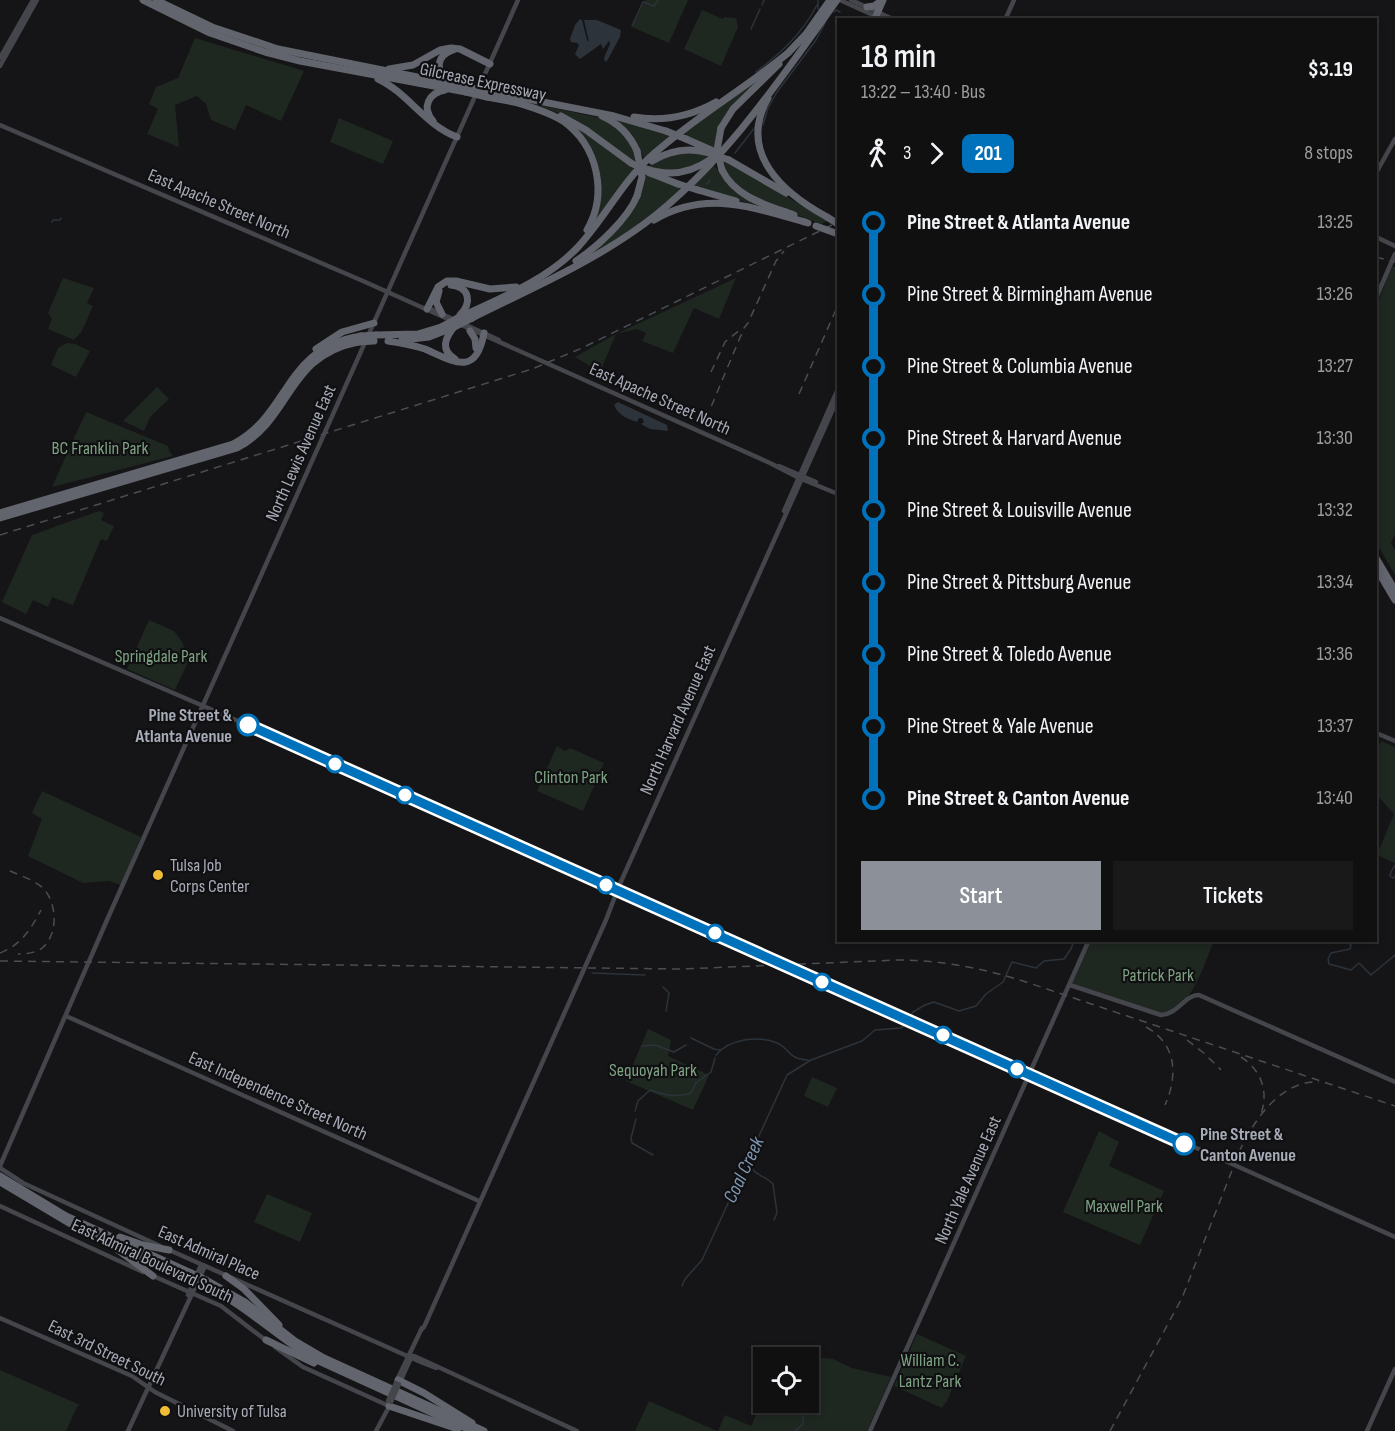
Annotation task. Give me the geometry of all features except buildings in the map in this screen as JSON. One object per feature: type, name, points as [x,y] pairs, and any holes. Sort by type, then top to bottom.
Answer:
[{"type":"highway","name":"Gilcrease Expressway","points":[[142,0],[230,41],[288,58],[449,86]]},
{"type":"highway","points":[[830,0],[778,66],[733,109],[721,128],[717,150],[722,170],[730,183],[746,196],[837,234]]},
{"type":"highway","points":[[867,7],[874,6],[881,0]]},
{"type":"highway","points":[[876,13],[881,0]]},
{"type":"highway","name":"Gilcrease Expressway","points":[[158,1],[212,27],[301,55],[381,70],[466,90],[569,106],[624,118],[666,131],[704,149]]},
{"type":"highway","points":[[615,243],[683,191],[725,148],[840,1]]},
{"type":"highway","points":[[0,513],[229,446],[249,435],[262,422],[300,367],[322,349],[341,340],[418,334],[456,323],[550,271],[578,248],[628,180],[654,155],[782,58],[801,39]]},
{"type":"highway","points":[[381,70],[409,66],[440,50],[451,48],[460,49],[490,64]]},
{"type":"highway","points":[[457,137],[432,120],[427,109],[431,95],[449,86],[438,68],[440,59],[447,52],[458,51],[490,64]]},
{"type":"highway","points":[[365,73],[395,89],[428,120],[457,137]]},
{"type":"highway","points":[[782,75],[766,100],[761,114],[760,148],[775,178],[811,208]]},
{"type":"highway","points":[[580,108],[642,118],[672,118],[703,109],[742,88]]},
{"type":"highway","name":"Gilcrease Expressway","points":[[488,94],[548,110],[566,118],[623,158],[651,172]]},
{"type":"highway","points":[[515,102],[549,113],[566,123],[581,139],[592,158],[598,180],[597,202],[592,221],[578,248]]},
{"type":"highway","points":[[548,280],[590,251],[626,215],[638,196],[642,172],[637,151],[627,135],[614,122],[569,106]]},
{"type":"highway","points":[[651,172],[674,173],[692,170],[725,148]]},
{"type":"highway","points":[[611,203],[638,174],[660,156],[683,149],[704,149],[729,160],[837,223]]},
{"type":"highway","points":[[651,172],[678,184],[807,223]]},
{"type":"highway","points":[[388,340],[418,339],[456,323],[548,280],[669,212],[702,204],[722,203],[741,205],[817,225]]},
{"type":"highway","points":[[427,309],[436,289],[447,281],[453,280],[495,289],[521,287]]},
{"type":"highway","points":[[442,314],[437,306],[436,298],[442,288],[450,285],[460,287],[467,295],[467,305],[445,340],[446,352],[452,358],[467,359],[483,339]]},
{"type":"highway","points":[[285,388],[298,366],[320,345],[342,332],[374,323]]},
{"type":"highway","points":[[470,331],[476,341],[483,339]]},
{"type":"highway","points":[[375,338],[421,348],[459,363],[473,358],[483,339]]},
{"type":"highway","points":[[0,518],[210,458],[237,448],[253,438],[269,422],[309,366],[329,352],[360,339]]},
{"type":"highway","points":[[1377,560],[1393,591],[1395,600]]},
{"type":"highway","points":[[1377,569],[1393,591]]},
{"type":"highway","points":[[1377,574],[1393,591]]},
{"type":"highway","points":[[0,1176],[42,1203],[189,1276]]},
{"type":"highway","points":[[0,1182],[56,1217],[245,1302],[286,1334],[324,1358],[482,1430]]},
{"type":"highway","points":[[91,1228],[143,1245],[169,1250]]},
{"type":"highway","points":[[98,1237],[153,1276]]},
{"type":"highway","points":[[226,1276],[244,1289],[272,1316],[286,1334]]},
{"type":"highway","points":[[205,1283],[302,1351],[342,1372],[472,1431]]},
{"type":"highway","points":[[266,1340],[317,1365],[342,1372]]},
{"type":"highway","points":[[398,1382],[464,1416],[482,1430]]},
{"type":"highway","points":[[389,1403],[465,1431]]},
{"type":"main road","points":[[0,58],[35,0]]},
{"type":"main road","points":[[0,66],[35,0]]},
{"type":"main road","name":"North Lewis Avenue East","points":[[0,1167],[203,705],[518,0]]},
{"type":"main road","points":[[851,0],[867,7],[882,18]]},
{"type":"main road","points":[[1006,18],[1014,0]]},
{"type":"main road","points":[[840,1],[890,18]]},
{"type":"main road","name":"East Apache Street North","points":[[0,125],[442,314],[483,339],[506,345],[836,493]]},
{"type":"main road","points":[[1377,171],[1395,139]]},
{"type":"main road","points":[[1377,237],[1395,246]]},
{"type":"main road","points":[[1377,296],[1395,254]]},
{"type":"main road","name":"East Apache Street North","points":[[427,309],[483,339],[506,345]]},
{"type":"main road","name":"North Harvard Avenue East","points":[[376,1431],[410,1360],[455,1250],[476,1209],[597,937],[837,391]]},
{"type":"main road","name":"North Harvard Avenue East","points":[[818,433],[837,400]]},
{"type":"main road","points":[[0,618],[203,705],[1395,1238]]},
{"type":"main road","points":[[1377,733],[1395,741]]},
{"type":"main road","name":"North Yale Avenue East","points":[[870,1431],[1088,942]]},
{"type":"main road","points":[[1070,985],[1161,1015],[1176,1010],[1191,996],[1199,995],[1395,1082]]},
{"type":"main road","name":"East Independence Street North","points":[[66,1016],[479,1201]]},
{"type":"main road","name":"East Admiral Place","points":[[0,1167],[23,1184],[203,1266],[414,1356],[577,1431]]},
{"type":"main road","name":"East Admiral Boulevard South","points":[[0,1206],[227,1310],[303,1367],[389,1403]]},
{"type":"main road","points":[[128,1431],[203,1266]]},
{"type":"main road","name":"East 3rd Street South","points":[[0,1317],[132,1376],[203,1418],[233,1431]]},
{"type":"main road","points":[[1367,1431],[1395,1369]]},
{"type":"main road","points":[[132,1376],[146,1380],[153,1376]]},
{"type":"green space","points":[[645,0],[688,0],[669,43],[632,27]]},
{"type":"green space","points":[[702,10],[723,19],[724,17],[736,18],[738,27],[721,66],[684,49]]},
{"type":"green space","points":[[195,38],[304,71],[281,121],[246,105],[235,130],[211,120],[206,104],[197,96],[175,105],[179,147],[147,134],[158,109],[149,104],[156,87],[178,78]]},
{"type":"green space","points":[[776,64],[728,112],[716,150],[688,137],[685,133]]},
{"type":"green space","points":[[488,94],[605,119],[620,128],[636,153],[634,161],[564,115],[539,106]]},
{"type":"green space","points":[[602,114],[669,134],[672,137],[646,159]]},
{"type":"green space","points":[[339,118],[393,141],[383,164],[330,142]]},
{"type":"green space","points":[[570,122],[635,170],[591,227],[594,218],[595,164]]},
{"type":"green space","points":[[694,151],[710,157],[683,171],[653,169],[650,165],[661,157]]},
{"type":"green space","points":[[725,162],[745,171],[827,221],[821,224],[757,199],[739,189],[724,170]]},
{"type":"green space","points":[[713,164],[726,180],[783,213],[697,188],[694,184]]},
{"type":"green space","points":[[643,173],[681,190],[622,237],[584,260],[629,214]]},
{"type":"green space","points":[[1392,266],[1395,267],[1395,534],[1391,543],[1395,550],[1395,575],[1377,544],[1377,304]]},
{"type":"green space","points":[[63,278],[94,288],[87,303],[93,306],[82,331],[74,340],[48,329],[52,319],[48,313]]},
{"type":"green space","points":[[736,278],[719,319],[694,308],[673,353],[642,341],[646,333],[637,329],[616,334]]},
{"type":"green space","points":[[616,334],[600,372],[575,357]]},
{"type":"green space","points":[[67,343],[90,351],[76,377],[51,365],[58,348]]},
{"type":"green space","points":[[157,387],[169,399],[150,417],[144,431],[123,421]]},
{"type":"green space","name":"BC Franklin Park","points":[[86,412],[168,446],[173,456],[52,487]]},
{"type":"green space","points":[[99,511],[104,513],[101,520],[114,526],[107,541],[101,539],[73,605],[52,597],[48,607],[33,600],[26,614],[2,602],[32,535]]},
{"type":"green space","name":"Springdale Park","points":[[149,620],[174,631],[182,642],[188,657],[175,690],[127,669]]},
{"type":"green space","points":[[1381,741],[1395,747],[1395,863],[1377,855],[1394,814],[1377,795],[1377,750]]},
{"type":"green space","name":"Clinton Park","points":[[557,746],[565,751],[570,748],[604,763],[583,811],[537,791]]},
{"type":"green space","points":[[42,791],[141,837],[121,885],[109,881],[83,883],[28,856],[42,819],[32,813]]},
{"type":"green space","name":"Patrick Park","points":[[1091,942],[1214,942],[1189,995],[1172,1010],[1162,1013],[1072,983]]},
{"type":"green space","name":"Sequoyah Park","points":[[648,1029],[671,1040],[668,1056],[709,1075],[693,1110],[626,1081]]},
{"type":"green space","points":[[812,1077],[837,1088],[828,1107],[804,1096]]},
{"type":"green space","name":"Maxwell Park","points":[[1099,1131],[1119,1142],[1109,1166],[1164,1191],[1140,1245],[1063,1212]]},
{"type":"green space","points":[[267,1194],[312,1213],[300,1242],[254,1222]]},
{"type":"green space","name":"William C. Lantz Park","points":[[917,1334],[966,1356],[942,1408],[894,1386]]},
{"type":"green space","points":[[819,1358],[833,1359],[852,1368],[891,1377],[867,1431],[718,1431],[725,1415],[751,1426],[757,1413],[819,1413]]},
{"type":"green space","points":[[0,1370],[80,1405],[66,1431],[0,1431]]},
{"type":"green space","points":[[649,1401],[717,1431],[635,1431]]},
{"type":"shaded area","points":[[580,19],[589,42],[584,20],[597,20],[621,30],[620,37],[607,61],[605,62],[604,58],[610,44],[609,41],[603,49],[601,44],[580,59],[575,54],[579,45],[571,42],[570,39]]},
{"type":"shaded area","points":[[618,402],[667,425],[668,431],[650,429],[641,424],[644,422],[642,418],[639,418],[637,422],[624,416],[614,405]]},
{"type":"waterway","points":[[632,26],[643,2],[654,6],[658,0]]},
{"type":"waterway","points":[[762,5],[764,0]]},
{"type":"waterway","points":[[818,0],[818,9]]},
{"type":"waterway","points":[[756,72],[790,42],[805,25],[817,5]]},
{"type":"waterway","points":[[751,29],[760,9]]},
{"type":"waterway","points":[[834,12],[836,10],[840,12]]},
{"type":"waterway","points":[[763,125],[768,108],[777,92],[816,40],[825,23]]},
{"type":"waterway","points":[[735,153],[756,126]]},
{"type":"waterway","points":[[707,184],[710,180]]},
{"type":"waterway","points":[[52,222],[61,218]]},
{"type":"waterway","name":"Coal Creek","points":[[1395,865],[1390,876],[1393,878],[1395,876]]},
{"type":"waterway","name":"Coal Creek","points":[[682,1286],[685,1279],[702,1260],[787,1075],[811,1060],[862,1041],[875,1030],[901,1028],[913,1012],[925,1005],[934,1002],[959,1011],[976,1006],[986,994],[1003,982],[1012,962],[1036,968],[1044,961],[1064,959],[1073,942]]},
{"type":"waterway","name":"Coal Creek","points":[[1347,942],[1351,945],[1350,949],[1331,953],[1328,959],[1329,964],[1351,970],[1359,963],[1371,975],[1395,955]]},
{"type":"waterway","points":[[592,973],[645,975]]},
{"type":"waterway","points":[[663,987],[669,993],[666,1011]]},
{"type":"waterway","points":[[691,1038],[720,1050]]},
{"type":"waterway","name":"Coal Creek","points":[[716,1055],[728,1045],[736,1042],[761,1039],[781,1045],[796,1058],[808,1060]]},
{"type":"waterway","points":[[642,1046],[655,1045],[674,1052],[686,1045]]},
{"type":"waterway","name":"Coal Creek","points":[[635,1111],[638,1101],[650,1090],[670,1095],[691,1093],[696,1083],[711,1072],[715,1058]]},
{"type":"waterway","name":"Coal Creek","points":[[636,1119],[631,1138],[632,1143],[653,1155]]},
{"type":"waterway","points":[[749,1159],[752,1169],[773,1184],[777,1213],[774,1220]]},
{"type":"waterway","points":[[795,1431],[803,1424],[803,1413]]},
{"type":"railway","points":[[0,535],[532,369],[582,348],[837,222]]},
{"type":"railway","points":[[706,419],[744,328],[776,261],[784,251]]},
{"type":"railway","points":[[1377,257],[1395,262]]},
{"type":"railway","points":[[799,394],[837,307]]},
{"type":"railway","points":[[711,372],[725,342],[741,329]]},
{"type":"railway","points":[[10,871],[44,889],[54,911],[53,928],[47,943],[36,951],[18,954]]},
{"type":"railway","points":[[0,953],[14,946],[25,936],[41,910]]},
{"type":"railway","points":[[0,961],[682,969],[897,960],[929,961],[992,972],[1023,981],[1395,1106]]},
{"type":"railway","points":[[1146,1027],[1164,1042],[1172,1062],[1172,1083],[1165,1105]]},
{"type":"railway","points":[[1187,1040],[1221,1070]]},
{"type":"railway","points":[[1241,1057],[1254,1068],[1262,1082],[1264,1097],[1261,1114]]},
{"type":"railway","points":[[1110,1431],[1182,1298],[1240,1150],[1253,1126],[1270,1104],[1281,1095],[1305,1083],[1319,1082]]},
{"type":"bus line","name":"201","points":[[248,725],[1184,1144]]},
{"type":"place","name":"Pine Street & Atlanta Avenue","points":[[248,725]]},
{"type":"place","name":"Tulsa Job Corps Center","points":[[158,875]]},
{"type":"place","name":"Pine Street & Canton Avenue","points":[[1184,1144]]},
{"type":"place","name":"University of Tulsa","points":[[165,1411]]}]
